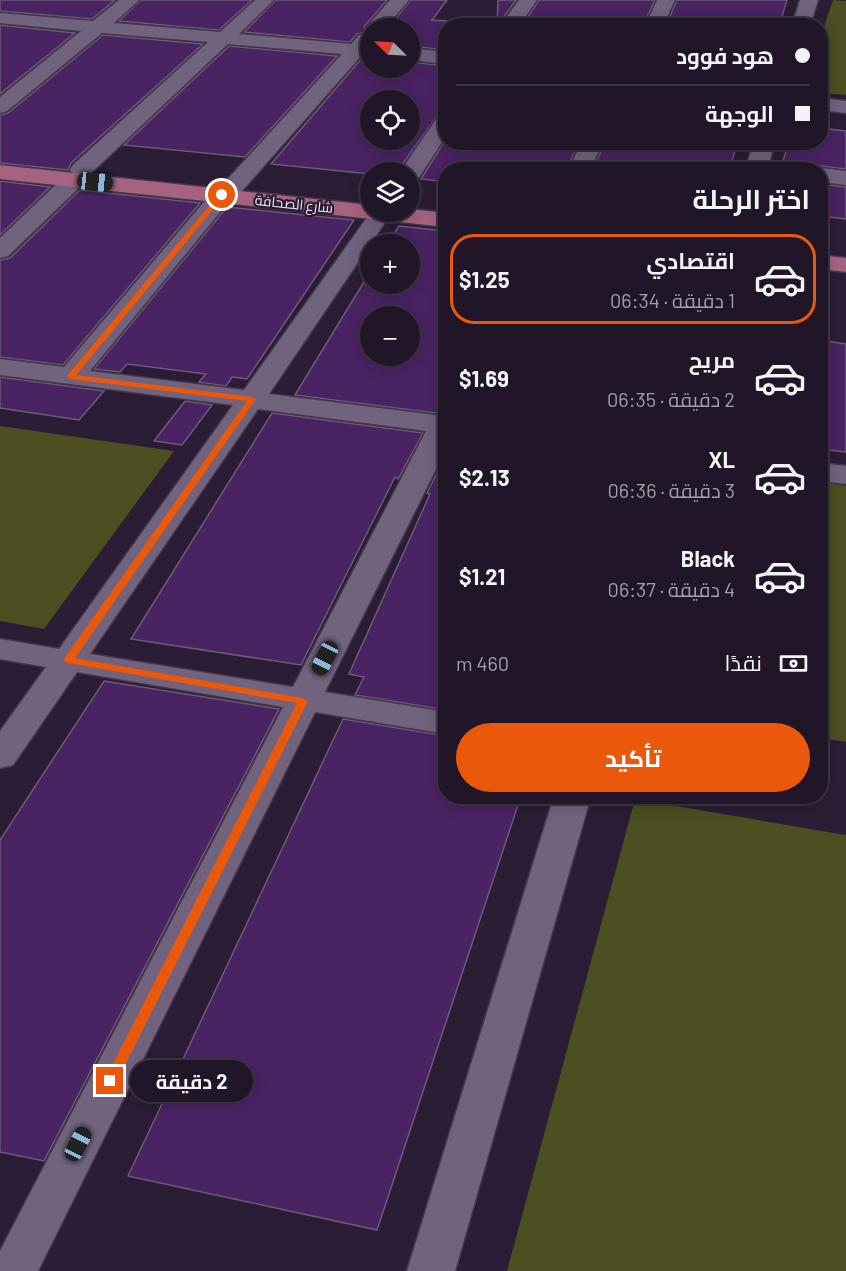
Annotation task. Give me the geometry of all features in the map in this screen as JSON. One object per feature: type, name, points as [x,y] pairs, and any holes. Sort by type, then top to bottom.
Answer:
[{"type":"main road","name":"شارع الصحافة","points":[[0,161],[77,175]]},
{"type":"main road","name":"شارع الصحافة","points":[[0,172],[77,175],[360,204]]},
{"type":"main road","name":"شارع الصحافة","points":[[420,209],[438,210]]},
{"type":"main road","name":"شارع الصحافة","points":[[420,214],[438,218]]},
{"type":"main road","points":[[828,252],[846,254]]},
{"type":"main road","points":[[828,263],[846,265]]},
{"type":"street","points":[[0,107],[130,0]]},
{"type":"street","points":[[0,252],[77,175],[265,0]]},
{"type":"street","points":[[384,18],[400,0]]},
{"type":"street","points":[[515,18],[528,0]]},
{"type":"street","points":[[658,18],[666,0]]},
{"type":"street","points":[[803,18],[809,0]]},
{"type":"street","points":[[0,18],[360,50]]},
{"type":"street","points":[[70,376],[227,191],[360,54]]},
{"type":"street","points":[[420,55],[438,57]]},
{"type":"street","points":[[828,105],[846,107]]},
{"type":"street","points":[[418,162],[438,131]]},
{"type":"street","points":[[828,176],[846,178]]},
{"type":"street","points":[[0,757],[376,222]]},
{"type":"street","points":[[0,367],[438,422]]},
{"type":"street","points":[[14,1271],[438,437]]},
{"type":"street","points":[[828,473],[846,475]]},
{"type":"street","points":[[0,649],[438,722]]},
{"type":"street","points":[[431,1271],[571,804]]},
{"type":"green space","points":[[833,0],[846,1],[846,95],[828,94],[827,18]]},
{"type":"green space","points":[[0,426],[174,451],[44,629],[0,621]]},
{"type":"green space","points":[[828,483],[846,486],[846,742],[828,739]]},
{"type":"green space","points":[[634,804],[664,804],[846,835],[846,1271],[507,1271]]},
{"type":"building","points":[[0,0],[115,0],[92,19],[0,11]]},
{"type":"building","points":[[141,0],[252,0],[219,30],[119,21]]},
{"type":"building","points":[[276,0],[387,0],[372,18],[360,18],[360,33],[350,42],[244,32]]},
{"type":"building","points":[[411,0],[447,0],[432,20],[438,20],[438,49],[420,47],[420,18],[396,18]]},
{"type":"building","points":[[498,0],[516,0],[503,18],[497,18]]},
{"type":"building","points":[[539,0],[655,0],[647,18],[527,18]]},
{"type":"building","points":[[677,0],[787,0],[781,18],[669,18]]},
{"type":"building","points":[[0,25],[75,33],[0,94]]},
{"type":"building","points":[[103,35],[203,44],[71,163],[68,170],[0,163],[0,115],[8,113]]},
{"type":"building","points":[[229,46],[337,56],[245,157],[124,145]]},
{"type":"building","points":[[360,60],[360,78],[420,78],[420,63],[438,65],[438,115],[420,140],[420,90],[360,90],[360,150],[413,150],[404,162],[360,162],[360,173],[271,164]]},
{"type":"building","points":[[828,129],[846,131],[846,169],[828,167],[828,162],[783,162],[786,150],[828,150]]},
{"type":"building","points":[[439,150],[575,150],[570,162],[438,162],[438,181],[421,179]]},
{"type":"building","points":[[602,150],[735,150],[732,162],[596,162]]},
{"type":"building","points":[[0,181],[50,187],[0,235]]},
{"type":"building","points":[[828,185],[846,187],[846,219],[828,217]]},
{"type":"building","points":[[80,190],[200,203],[63,365],[0,357],[0,260],[10,258]]},
{"type":"building","points":[[227,207],[354,220],[247,379],[232,377],[226,386],[199,382],[206,374],[127,364],[120,372],[94,369]]},
{"type":"building","points":[[399,226],[438,230],[438,412],[295,395],[360,288],[360,294],[420,294],[420,234],[394,234]]},
{"type":"building","points":[[828,341],[846,344],[846,452],[828,450]]},
{"type":"building","points":[[0,377],[104,391],[79,420],[0,408]]},
{"type":"building","points":[[185,401],[212,405],[182,445],[154,441]]},
{"type":"building","points":[[272,413],[423,433],[398,479],[395,477],[301,665],[131,639]]},
{"type":"building","points":[[438,471],[438,709],[355,695],[364,677],[349,674],[430,494],[427,493]]},
{"type":"building","points":[[104,681],[279,709],[44,1161],[0,1152],[0,840]]},
{"type":"building","points":[[343,719],[438,735],[438,804],[518,804],[377,1230],[128,1176]]},
{"type":"route","points":[[110,1081],[303,701],[68,660],[252,399],[70,376],[222,195]]}]
